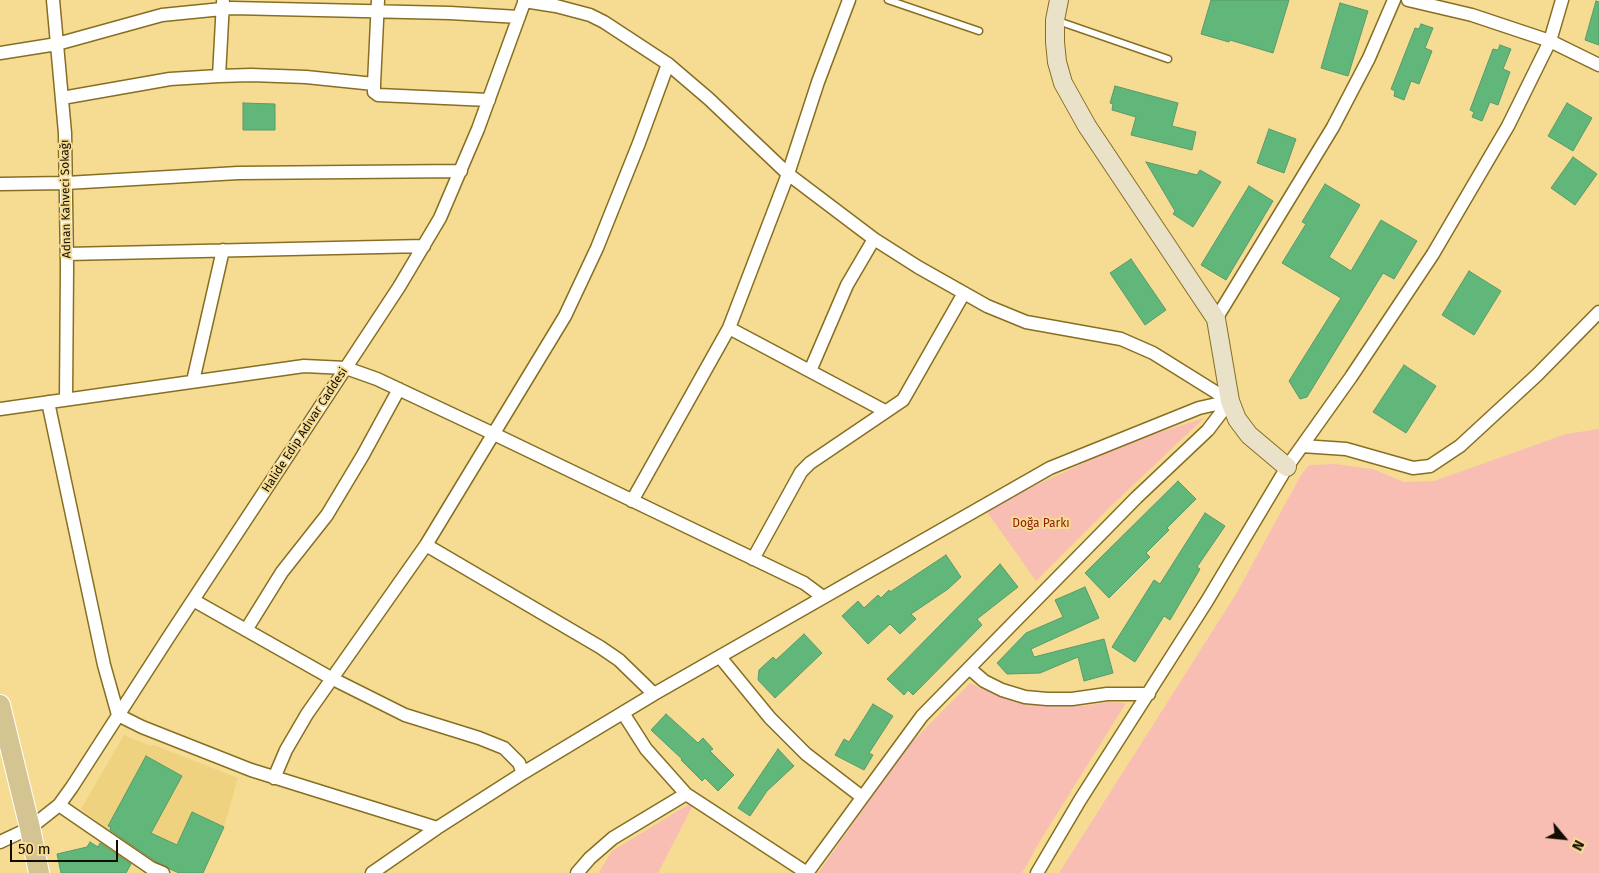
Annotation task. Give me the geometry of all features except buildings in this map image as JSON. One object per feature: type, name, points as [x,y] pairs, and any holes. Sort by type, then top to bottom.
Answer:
[{"type":"main road","points":[[0,705],[39,873]]},
{"type":"street","name":"Adnan Kahveci Sokağı","points":[[53,0],[65,133],[67,254],[66,399]]},
{"type":"street","points":[[450,13],[451,0]]},
{"type":"street","points":[[569,0],[580,12]]},
{"type":"street","points":[[632,501],[728,328],[788,174],[818,82],[850,0]]},
{"type":"street","points":[[1059,0],[1055,20],[1057,62],[1063,83],[1086,126],[1216,319],[1230,401],[1237,419],[1249,435],[1287,467]]},
{"type":"street","points":[[1216,319],[1333,127],[1369,58],[1394,0]]},
{"type":"street","points":[[1408,0],[1472,15],[1550,41],[1599,65]]},
{"type":"street","points":[[1037,873],[1080,800],[1149,694],[1287,467],[1351,377],[1433,254],[1508,126],[1550,41],[1562,0]]},
{"type":"street","points":[[525,1],[580,12],[604,22],[668,64],[709,99],[788,174],[874,239],[918,267],[987,306],[1026,322],[1121,339],[1153,353],[1230,401]]},
{"type":"street","name":"Halide Edip Adıvar Caddesi","points":[[0,842],[30,828],[59,805],[72,787],[400,287],[440,218],[461,171],[525,1]]},
{"type":"street","points":[[219,76],[223,4]]},
{"type":"street","points":[[0,53],[57,44],[162,15],[223,4],[378,6],[519,17]]},
{"type":"street","points":[[378,6],[374,92],[378,95],[489,100]]},
{"type":"street","points":[[274,778],[286,750],[331,678],[426,545],[576,296],[639,143],[668,64]]},
{"type":"street","points":[[62,98],[170,79],[219,76],[251,75],[374,84]]},
{"type":"street","points":[[0,184],[66,183],[238,173],[461,171]]},
{"type":"street","points":[[810,371],[847,285],[874,239]]},
{"type":"street","points":[[67,254],[424,246]]},
{"type":"street","points":[[193,381],[224,250]]},
{"type":"street","points":[[753,559],[801,472],[810,463],[903,400],[964,293]]},
{"type":"street","points":[[1302,446],[1346,449],[1413,468],[1430,466],[1460,446],[1538,375],[1599,312]]},
{"type":"street","points":[[728,328],[885,411]]},
{"type":"street","points":[[0,409],[304,366],[346,368],[371,376],[494,434],[804,583],[823,597]]},
{"type":"street","points":[[246,630],[282,572],[328,515],[399,389]]},
{"type":"street","points":[[380,872],[437,828],[654,694],[1050,468],[1190,411],[1230,401]]},
{"type":"street","points":[[623,713],[646,748],[686,794],[807,873],[922,716],[1136,498],[1208,430],[1230,401]]},
{"type":"street","points":[[48,402],[83,574],[104,665],[118,715],[142,727],[251,770],[437,828]]},
{"type":"street","points":[[426,545],[600,646],[619,660],[654,694]]},
{"type":"street","points":[[193,600],[331,678],[405,715],[479,738],[504,748],[519,763],[523,774]]},
{"type":"street","points":[[720,657],[770,718],[806,754],[862,796]]},
{"type":"street","points":[[968,668],[1002,690],[1025,697],[1046,699],[1107,694],[1149,694]]},
{"type":"street","points":[[580,872],[590,858],[613,838],[686,794]]},
{"type":"street","points":[[59,805],[151,868],[163,873]]},
{"type":"lane","points":[[888,0],[979,31]]},
{"type":"lane","points":[[1055,20],[1168,59]]},
{"type":"shaded area","points":[[124,735],[238,778],[224,827],[203,873],[179,873],[147,859],[81,809]]},
{"type":"green space","name":"Doğa Parkı","points":[[1204,418],[1112,505],[1036,581],[987,512],[1021,492],[1129,442]]},
{"type":"green space","points":[[1599,429],[1599,873],[1059,873],[1236,594],[1301,475],[1309,465],[1335,464],[1373,469],[1404,482],[1434,481],[1566,434]]},
{"type":"green space","points":[[970,683],[997,696],[1041,706],[1084,706],[1108,702],[1126,703],[1022,873],[818,873],[909,745]]},
{"type":"green space","points":[[689,804],[693,805],[658,873],[599,872],[612,851]]}]
